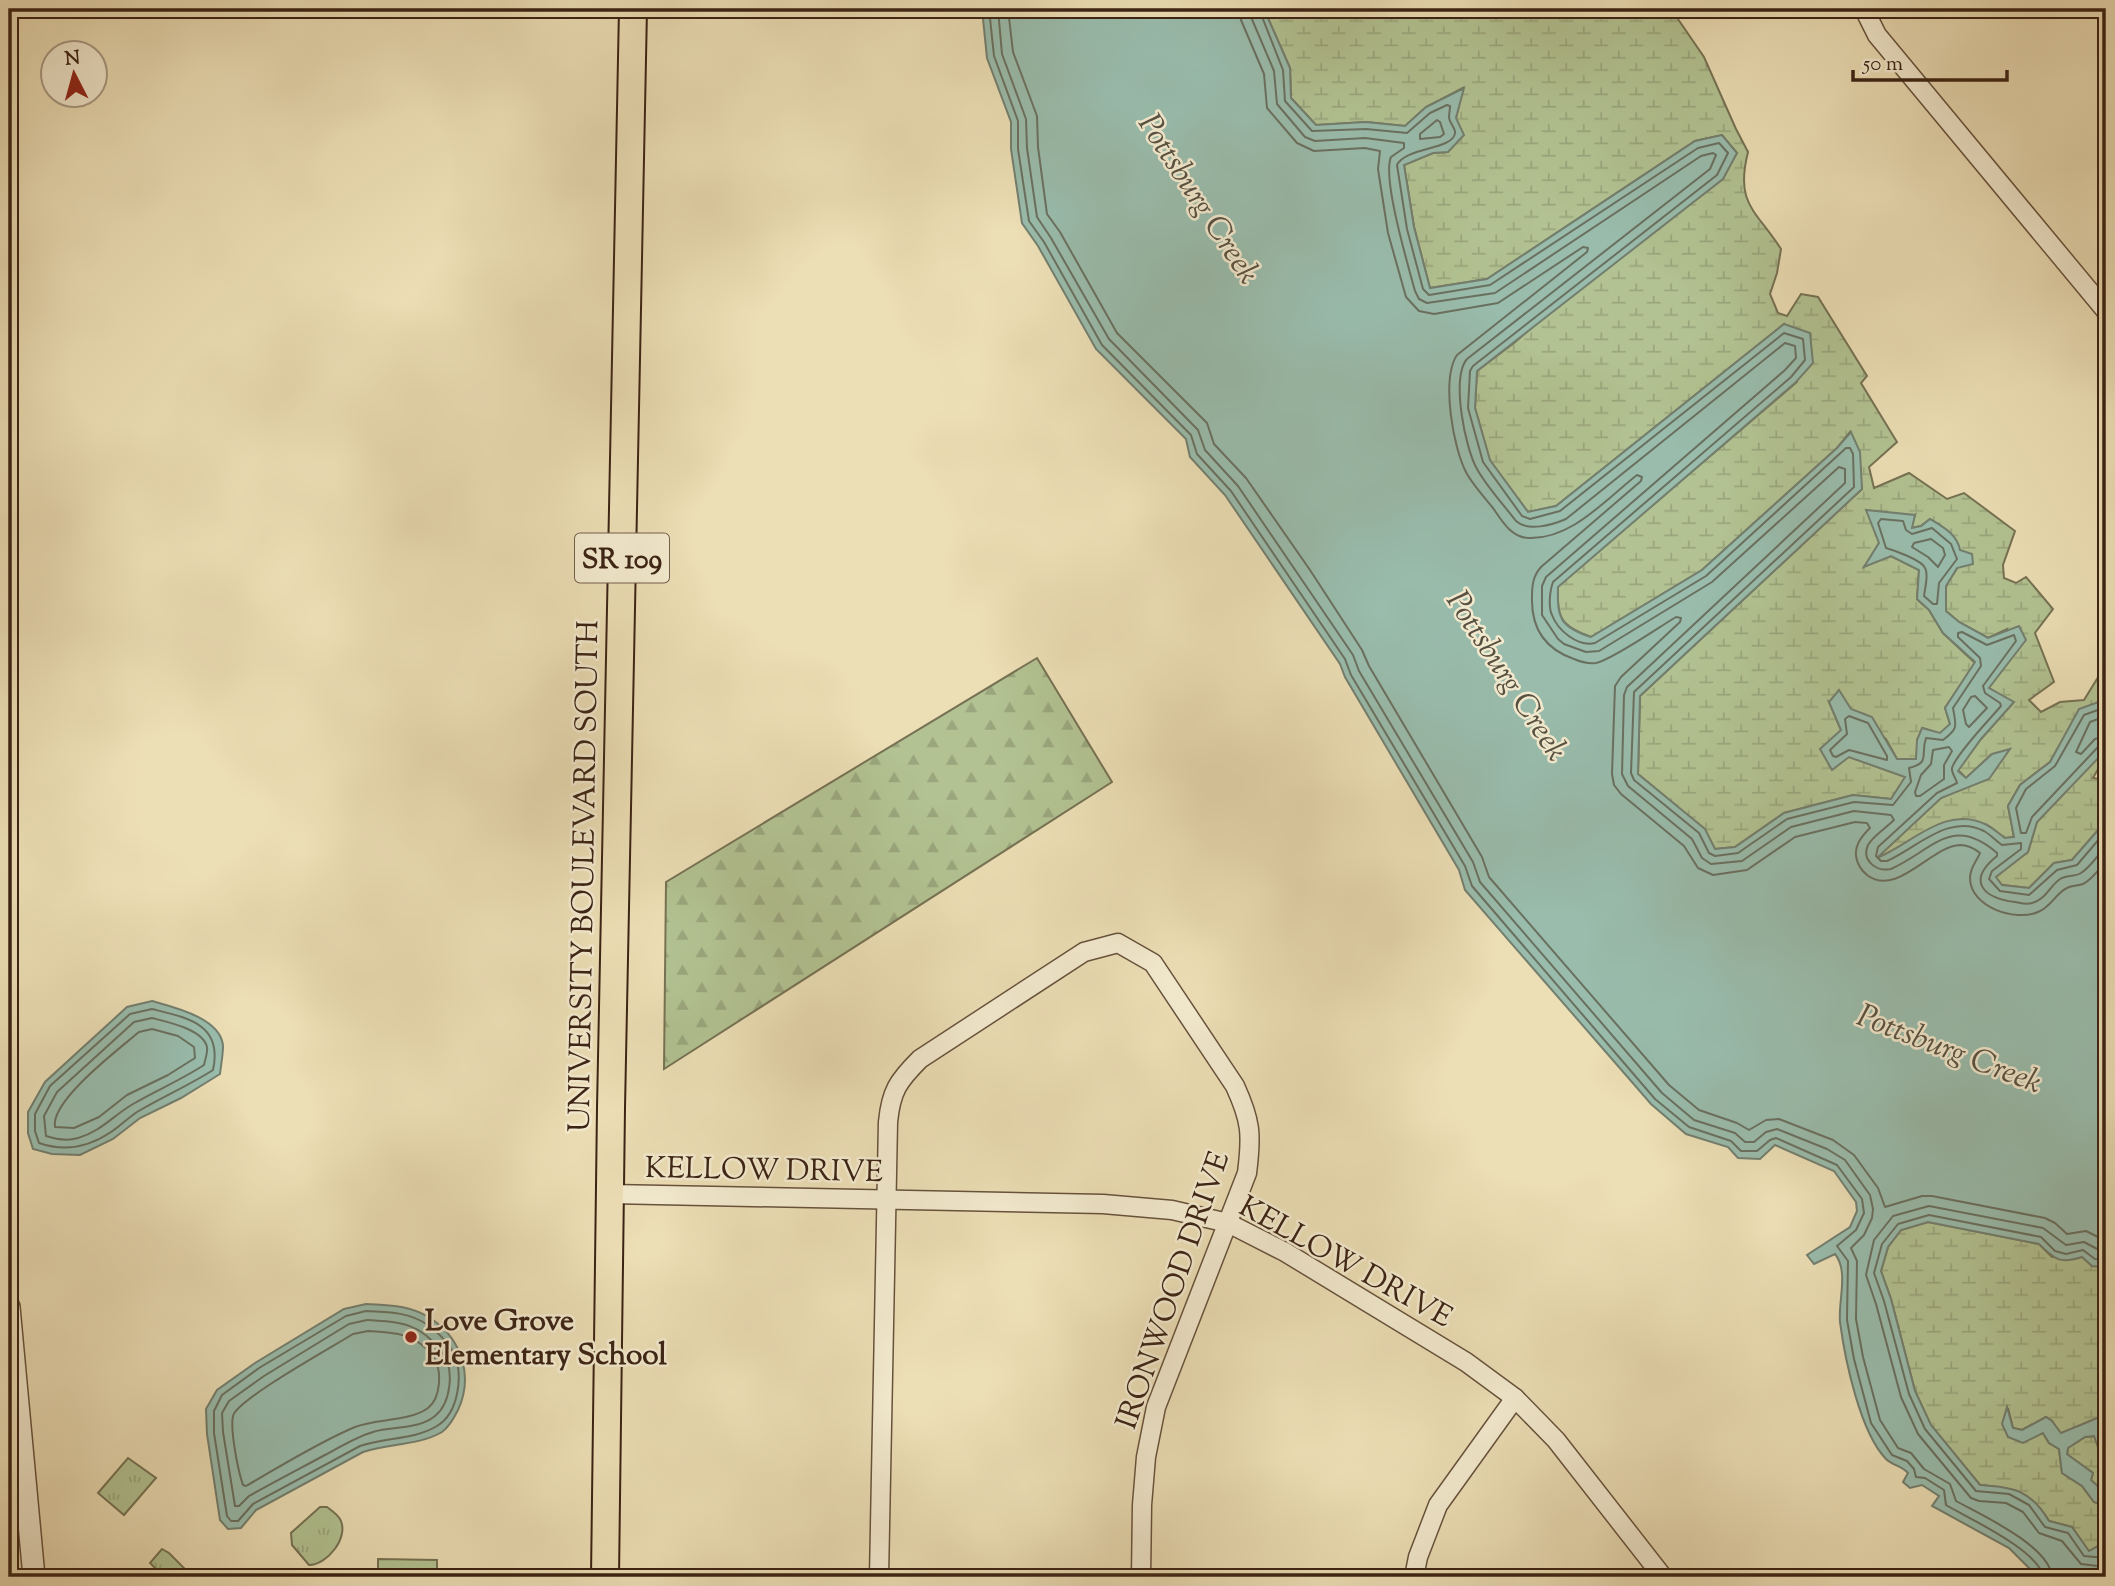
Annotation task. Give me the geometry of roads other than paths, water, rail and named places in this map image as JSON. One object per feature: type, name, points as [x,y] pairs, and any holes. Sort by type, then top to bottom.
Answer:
[{"type":"main road","name":"UNIVERSITY BOULEVARD SOUTH","points":[[605,1577],[633,9]]},
{"type":"street","points":[[1864,9],[1877,35],[2106,311]]},
{"type":"street","name":"IRONWOOD DRIVE","points":[[887,1201],[891,1097],[902,1077],[920,1059],[1084,953],[1118,943],[1153,963],[1235,1086],[1245,1108],[1251,1139],[1247,1173],[1156,1406],[1146,1457],[1140,1577]]},
{"type":"street","name":"KELLOW DRIVE","points":[[610,1194],[1103,1204],[1172,1210],[1228,1223],[1285,1252],[1443,1348],[1515,1398],[1556,1440],[1663,1577]]},
{"type":"street","points":[[879,1577],[887,1201]]},
{"type":"street","points":[[9,1307],[34,1577]]},
{"type":"street","points":[[1414,1577],[1418,1557],[1438,1505],[1515,1398]]},
{"type":"water","name":"Pottsburg Creek","points":[[982,9],[1264,9],[1290,68],[1291,98],[1316,125],[1366,122],[1405,126],[1426,107],[1464,88],[1456,118],[1464,135],[1448,152],[1433,153],[1404,165],[1414,227],[1430,288],[1487,279],[1695,141],[1722,135],[1737,153],[1723,179],[1477,371],[1475,408],[1490,460],[1528,512],[1556,506],[1784,324],[1810,333],[1813,363],[1796,382],[1558,587],[1558,606],[1562,620],[1573,629],[1591,637],[1702,570],[1837,448],[1851,432],[1860,452],[1862,489],[1640,696],[1638,774],[1705,829],[1715,849],[1735,847],[1784,813],[1853,795],[1891,799],[1905,777],[1849,757],[1832,770],[1820,749],[1841,730],[1829,702],[1839,690],[1851,709],[1872,717],[1897,759],[1916,759],[1917,740],[1922,728],[1940,733],[1950,724],[1945,708],[1975,662],[1943,633],[1929,610],[1917,599],[1919,570],[1891,556],[1864,567],[1879,543],[1866,510],[1915,515],[1912,528],[1921,526],[1930,519],[1949,532],[1960,550],[1972,554],[1973,564],[1957,568],[1946,586],[1946,611],[1959,622],[1988,638],[2019,626],[2026,640],[1989,688],[2014,702],[1981,739],[1958,771],[1966,778],[1992,754],[2010,749],[1989,779],[1941,798],[1877,858],[1930,828],[1958,819],[1987,825],[2005,838],[2014,837],[2008,806],[2020,785],[2050,762],[2079,709],[2104,700],[2106,750],[2037,822],[2028,852],[1996,877],[2002,885],[2029,888],[2054,863],[2072,860],[2106,821],[2106,1267],[2092,1266],[2082,1257],[2058,1259],[2039,1244],[1928,1222],[1901,1230],[1888,1247],[1881,1271],[1915,1391],[1931,1425],[1980,1485],[2012,1489],[2028,1496],[2049,1521],[2072,1527],[2089,1551],[2098,1546],[2106,1554],[2106,1577],[2038,1577],[2009,1548],[1932,1506],[1939,1496],[1922,1485],[1910,1488],[1903,1482],[1908,1473],[1886,1459],[1877,1447],[1855,1395],[1840,1322],[1842,1277],[1839,1261],[1835,1254],[1814,1264],[1807,1255],[1850,1227],[1857,1211],[1856,1202],[1834,1171],[1775,1145],[1760,1159],[1738,1158],[1728,1147],[1686,1134],[1651,1104],[1465,890],[1459,870],[1345,677],[1340,664],[1225,495],[1190,457],[1186,439],[1096,349],[1038,246],[1022,223],[1011,149],[1011,122],[987,58]]},
{"type":"water","points":[[152,1001],[195,1015],[214,1028],[223,1046],[220,1074],[181,1098],[140,1118],[113,1139],[80,1155],[52,1154],[33,1149],[28,1133],[28,1112],[45,1082],[127,1007]]},
{"type":"water","points":[[366,1304],[417,1311],[433,1320],[452,1338],[465,1373],[462,1398],[453,1419],[445,1430],[433,1437],[363,1452],[256,1510],[241,1528],[228,1529],[220,1520],[207,1434],[206,1409],[217,1390],[255,1363],[344,1309]]},
{"type":"water","points":[[2106,1406],[2106,1454],[2100,1453],[2094,1436],[2085,1437],[2068,1448],[2067,1454],[2093,1473],[2091,1480],[2102,1490],[2099,1504],[2094,1502],[2082,1486],[2062,1473],[2059,1449],[2049,1443],[2043,1433],[2023,1443],[2008,1437],[2002,1424],[2007,1407],[2013,1428],[2022,1430],[2046,1417],[2061,1433],[2100,1417]]},
{"type":"place","name":"Love Grove Elementary School","points":[[411,1337]]}]
